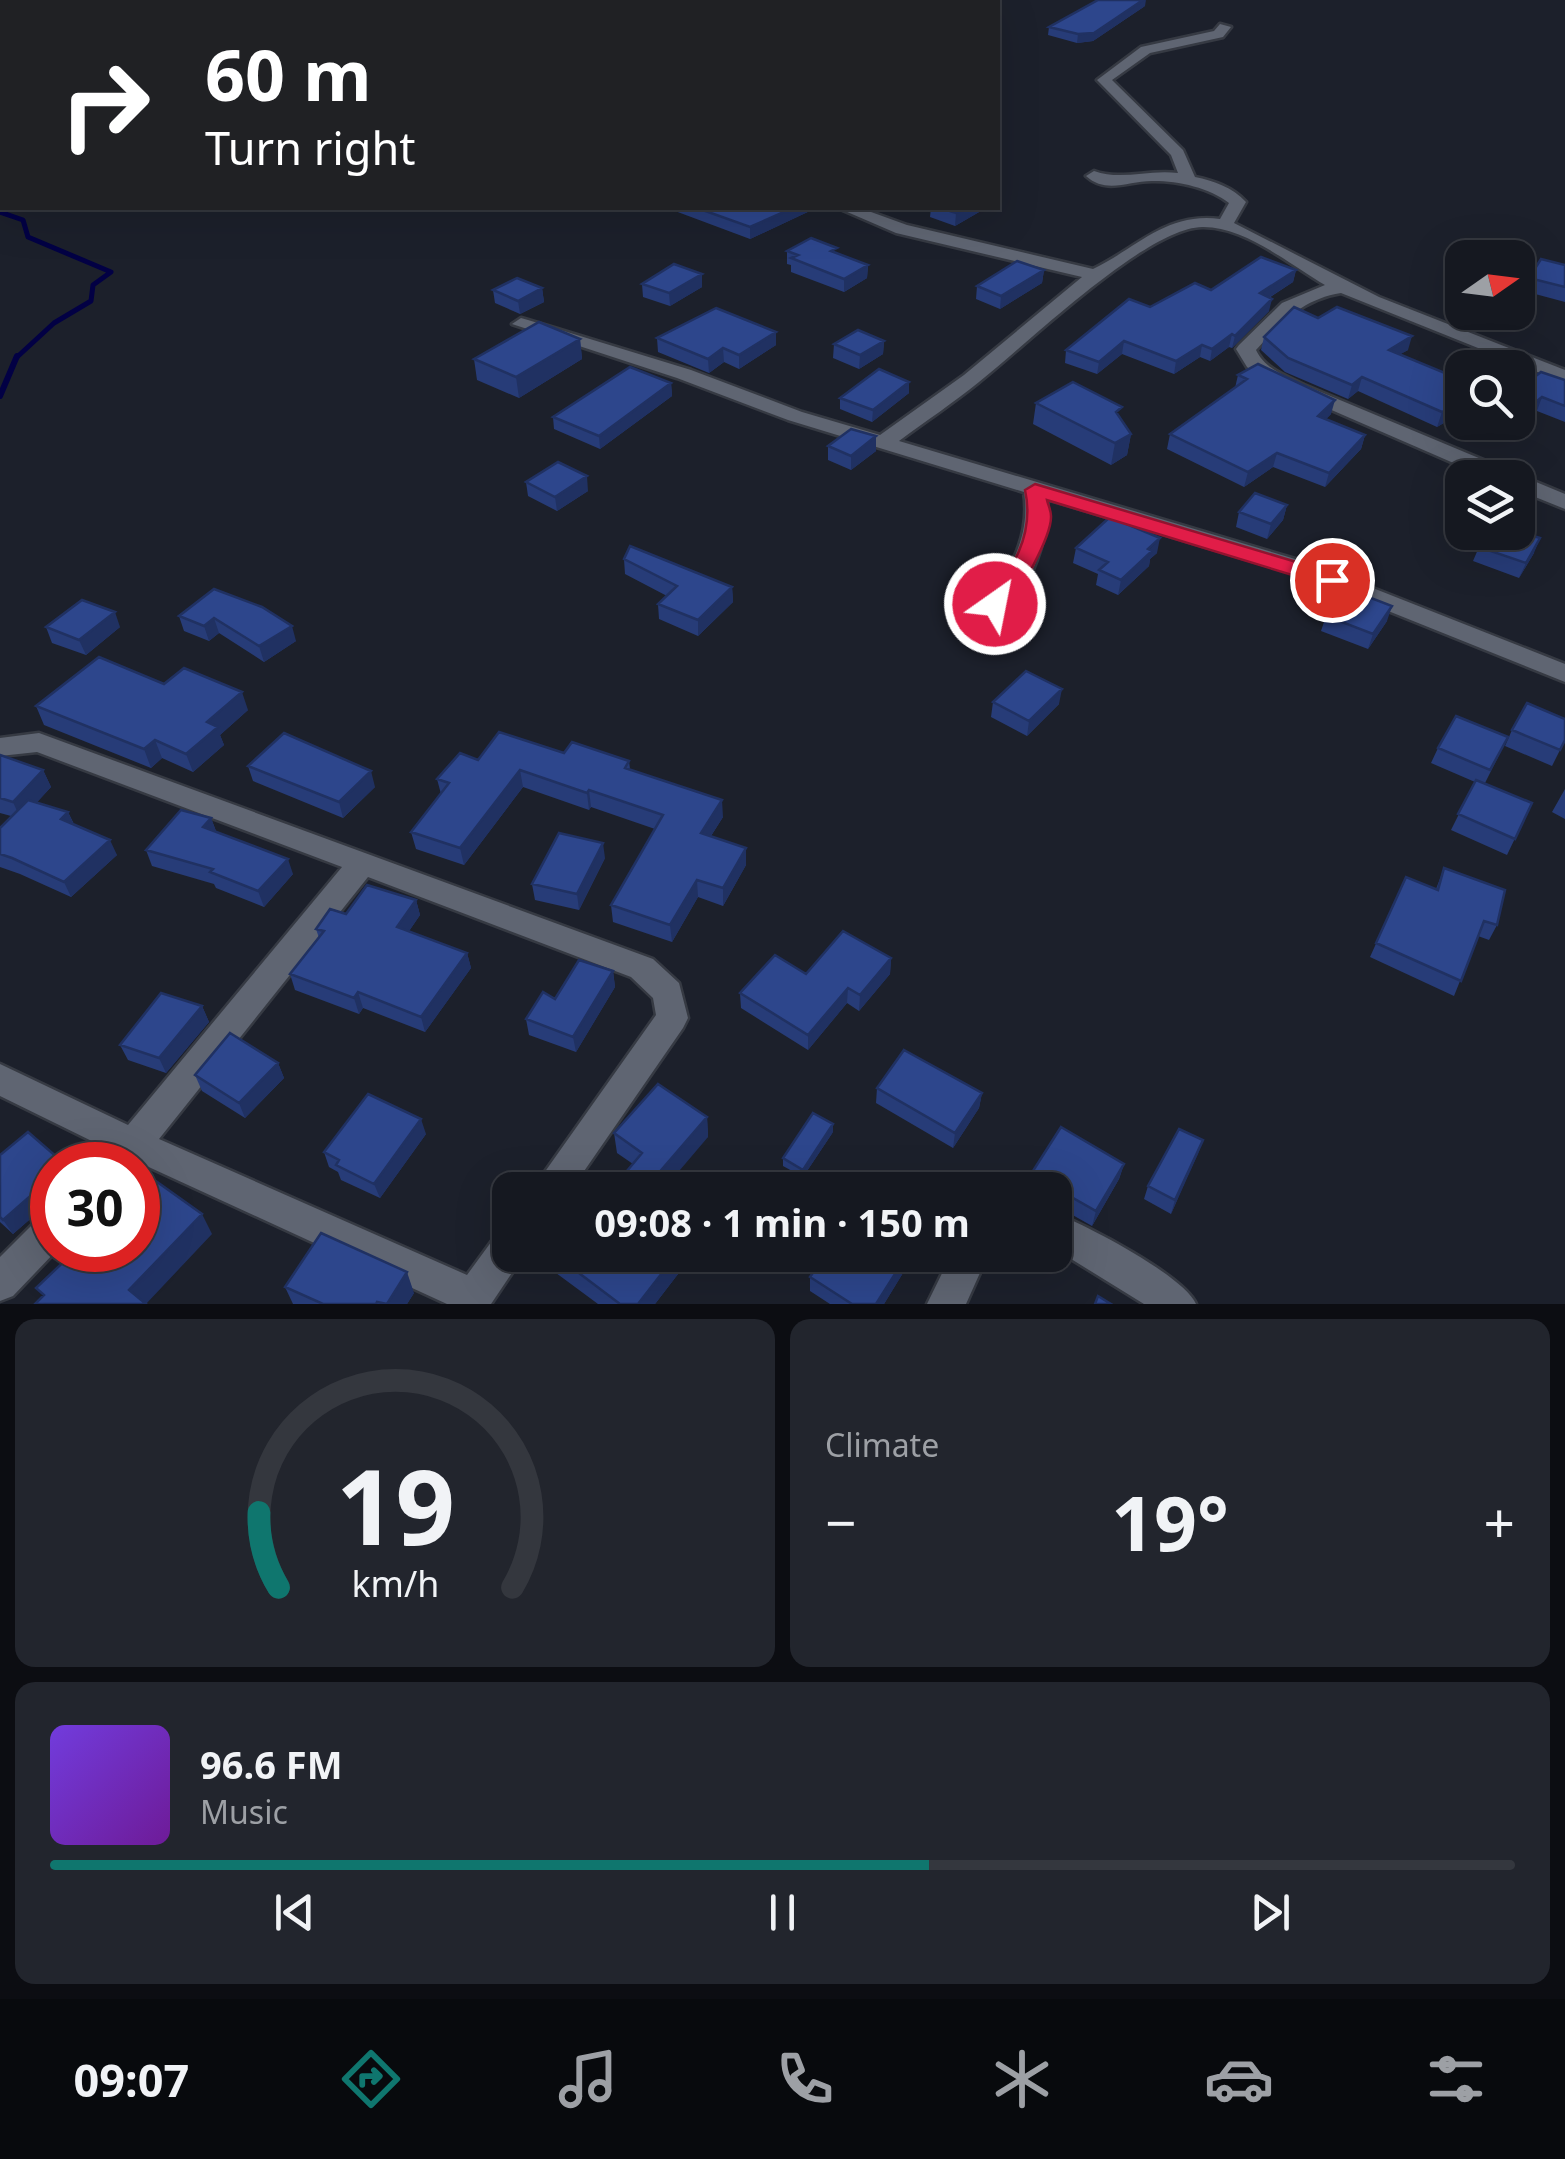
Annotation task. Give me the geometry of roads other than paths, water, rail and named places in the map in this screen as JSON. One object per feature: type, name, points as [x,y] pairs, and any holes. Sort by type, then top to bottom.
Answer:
[{"type":"street","points":[[1225,27],[1218,34],[1146,50],[1104,80],[1178,154],[1188,180],[1236,198],[1238,202],[1225,224]]},
{"type":"street","points":[[1094,176],[1115,182],[1152,176],[1202,186]]},
{"type":"street","points":[[852,210],[954,243],[1094,275]]},
{"type":"street","points":[[882,442],[971,379],[1094,275],[1151,236],[1205,222],[1243,230],[1342,287],[1565,377]]},
{"type":"street","points":[[1342,287],[1313,291],[1296,299],[1246,349],[1248,358],[1264,372],[1297,389],[1465,460]]},
{"type":"street","points":[[520,324],[1035,490],[1304,569],[1565,674]]},
{"type":"street","points":[[1535,489],[1565,502]]},
{"type":"street","points":[[995,604],[1004,599],[1038,532],[1041,516],[1035,490]]},
{"type":"street","points":[[0,747],[39,742],[642,968],[668,992],[672,1018],[563,1172]]},
{"type":"street","points":[[138,1142],[363,864]]},
{"type":"street","points":[[0,1079],[105,1142]]},
{"type":"street","points":[[160,1169],[472,1300],[492,1272]]},
{"type":"street","points":[[1072,1240],[1177,1304]]},
{"type":"street","points":[[0,1283],[30,1252]]},
{"type":"street","points":[[946,1304],[962,1272]]},
{"type":"waterway","points":[[0,212],[23,220],[28,237],[111,272],[93,285],[91,301],[54,323],[16,358]]},
{"type":"waterway","points":[[0,396],[16,358]]}]
